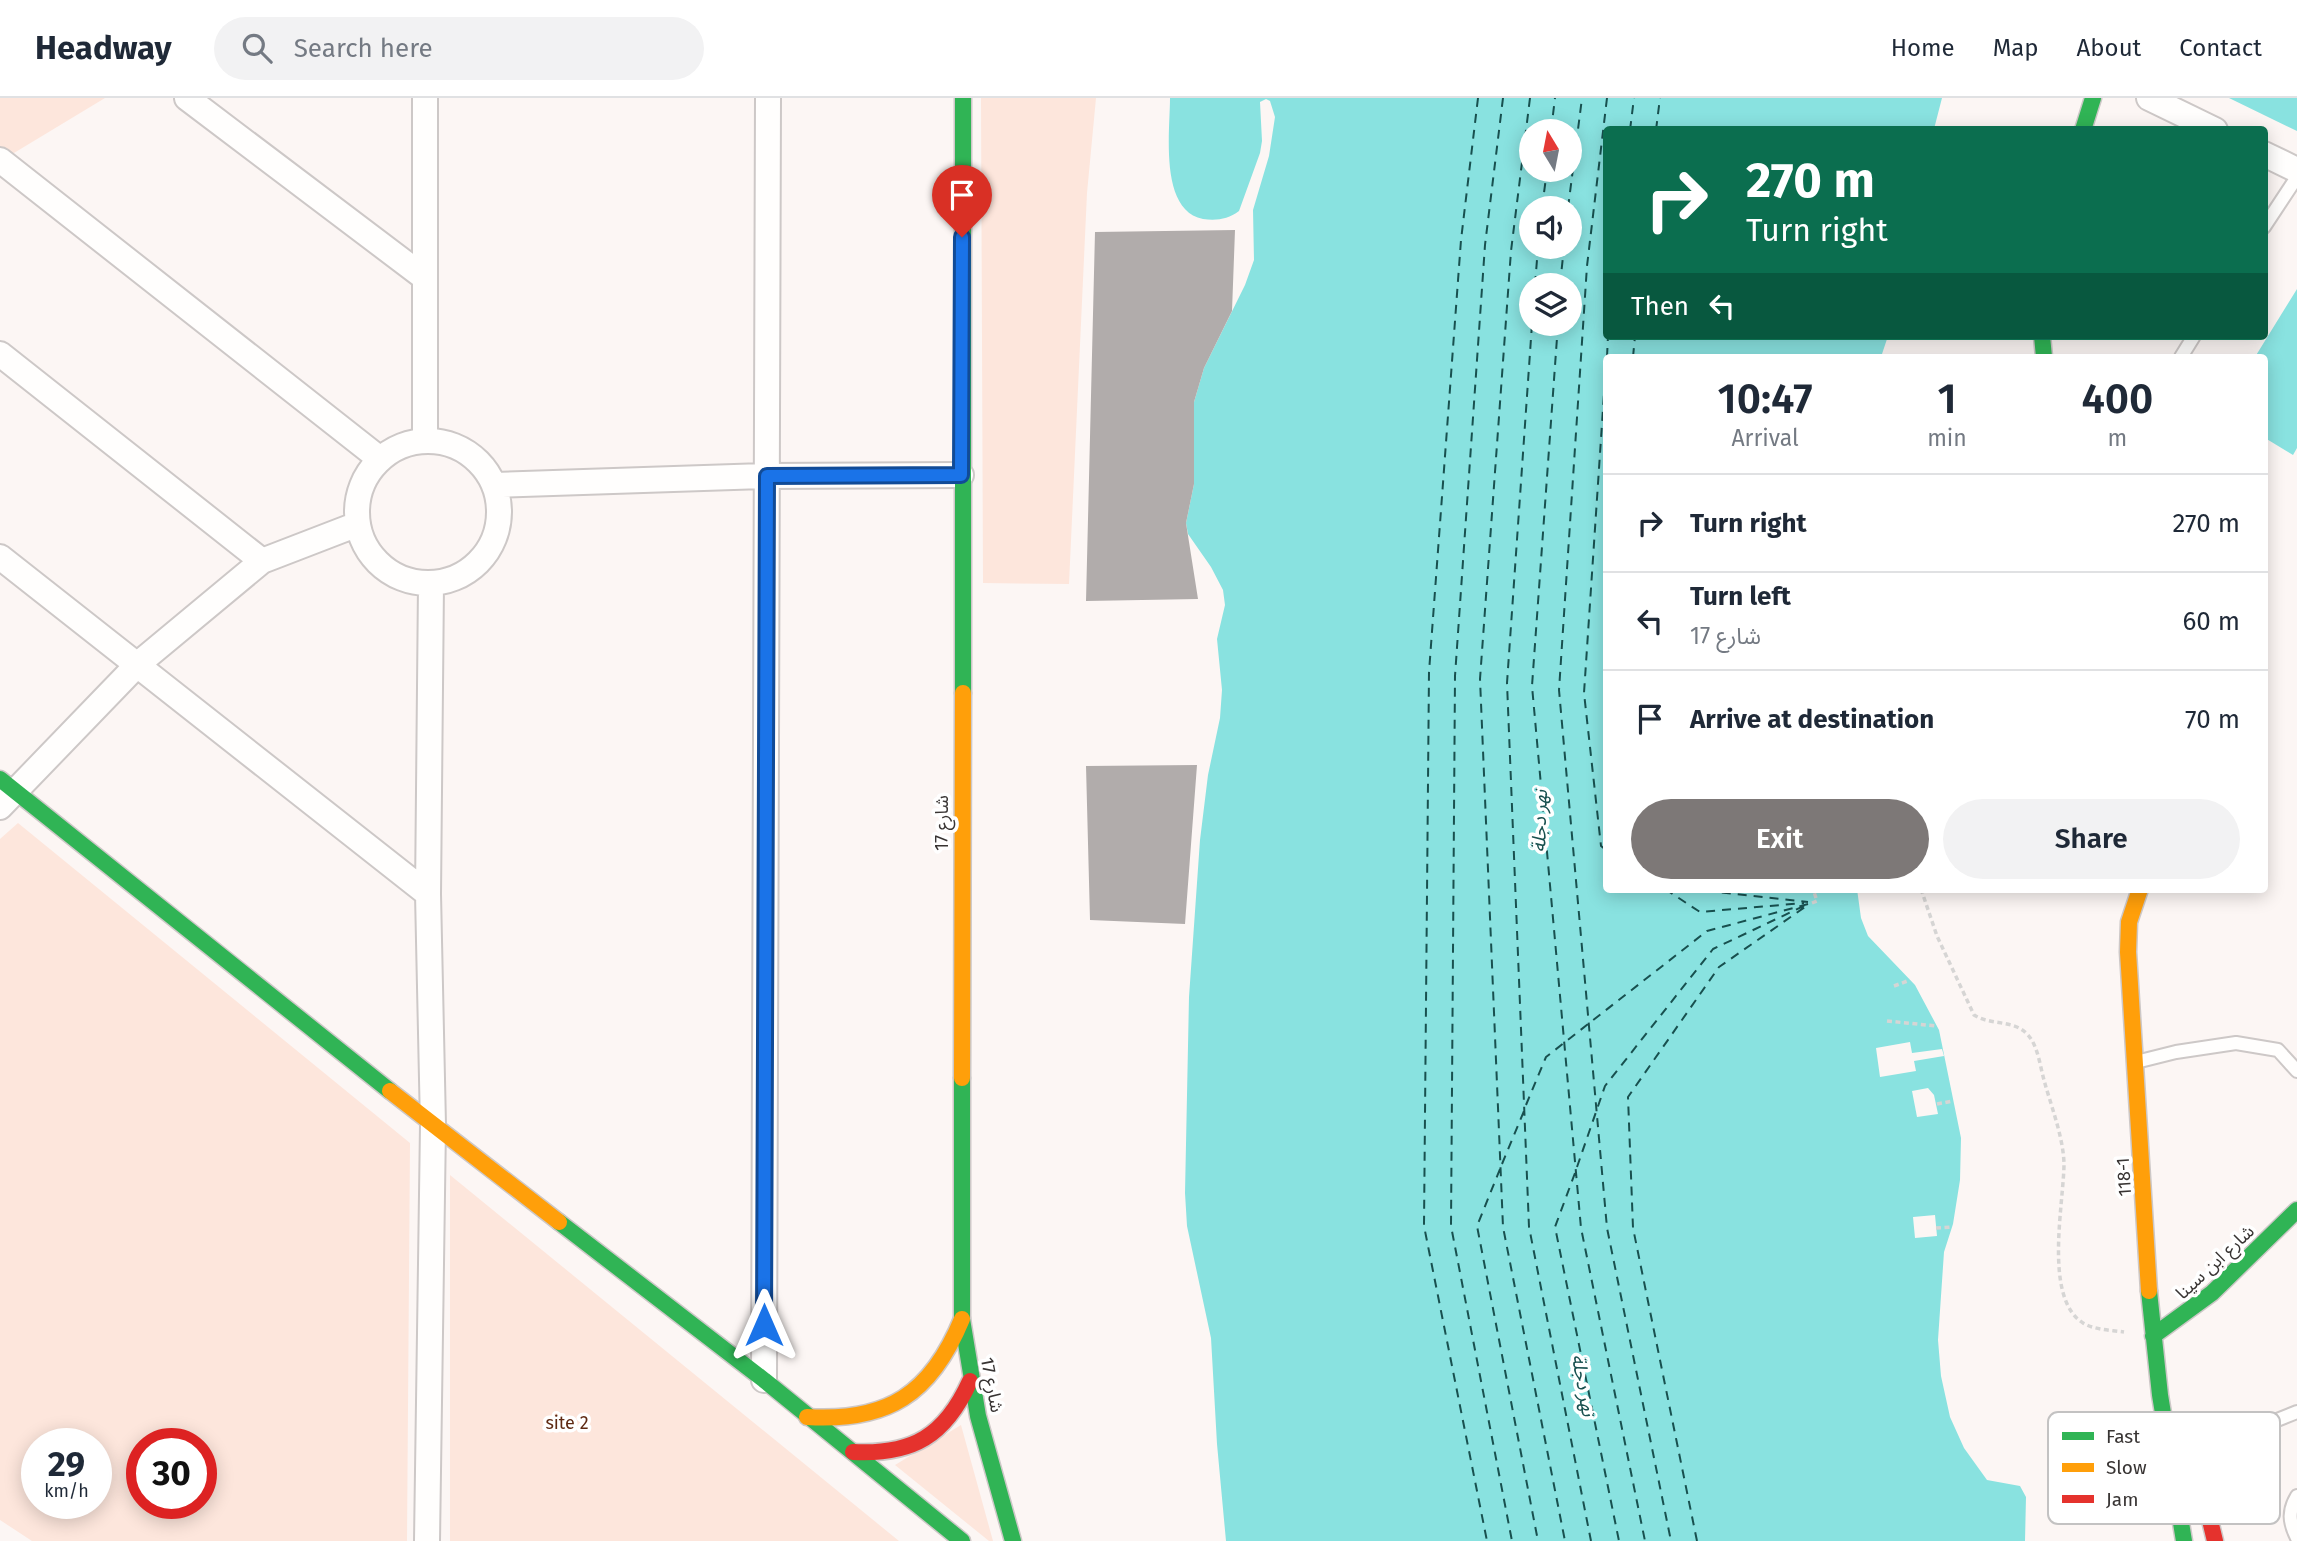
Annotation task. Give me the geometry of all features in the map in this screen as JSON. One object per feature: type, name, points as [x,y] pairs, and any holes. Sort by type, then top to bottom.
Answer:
[{"type":"street","points":[[187,98],[425,278]]},
{"type":"street","points":[[425,98],[425,441]]},
{"type":"street","points":[[764,1380],[768,98]]},
{"type":"street","name":"شارع 17","points":[[963,98],[962,1319],[970,1381],[986,1450],[1013,1541]]},
{"type":"street","points":[[2084,126],[2094,98]]},
{"type":"street","points":[[2149,98],[2207,126]]},
{"type":"street","points":[[2268,156],[2297,170]]},
{"type":"street","points":[[0,160],[380,459]]},
{"type":"street","points":[[0,354],[262,561]]},
{"type":"street","points":[[425,441],[454,446],[478,461],[495,485],[500,507],[498,530],[489,551],[474,568],[453,579],[431,584],[405,580],[383,568],[366,548],[358,524],[358,500],[365,478],[380,459],[401,446],[425,441]]},
{"type":"street","points":[[495,485],[767,476],[961,475]]},
{"type":"street","points":[[358,524],[262,561],[138,664],[6,792],[764,1380],[962,1541]]},
{"type":"street","points":[[0,557],[428,894]]},
{"type":"street","points":[[427,1541],[433,1125],[428,894],[431,584]]},
{"type":"street","name":"118-1","points":[[2139,893],[2129,922],[2128,952],[2153,1336],[2162,1412]]},
{"type":"street","name":"شارع ابن سينا","points":[[2153,1336],[2182,1319],[2214,1293],[2297,1210]]},
{"type":"street","points":[[807,1417],[852,1419],[895,1405],[922,1386],[945,1360],[962,1319]]},
{"type":"street","points":[[853,1452],[890,1452],[925,1440],[953,1414],[970,1381]]},
{"type":"lane","points":[[2268,222],[2297,177]]},
{"type":"lane","points":[[2136,1062],[2176,1052],[2236,1043],[2278,1050],[2297,1071]]},
{"type":"lane","points":[[2280,1419],[2297,1412]]},
{"type":"lane","points":[[2297,1496],[2290,1507],[2290,1523],[2297,1538]]},
{"type":"path","points":[[1812,902],[1817,901],[1814,893]]},
{"type":"path","points":[[1922,893],[1937,936],[1974,1015],[1983,1021],[2020,1028],[2034,1045],[2063,1149],[2059,1263],[2062,1291],[2069,1308],[2079,1321],[2091,1328],[2153,1336]]},
{"type":"path","points":[[1894,986],[1910,980]]},
{"type":"path","points":[[1887,1021],[1936,1026]]},
{"type":"path","points":[[1937,1104],[1953,1101]]},
{"type":"path","points":[[1936,1228],[1952,1227]]},
{"type":"green space","points":[[0,98],[105,98],[9,156],[0,149]]},
{"type":"green space","points":[[981,98],[1096,98],[1087,193],[1069,584],[983,583]]},
{"type":"green space","points":[[18,823],[410,1143],[407,1541],[32,1541],[0,1520],[0,839]]},
{"type":"green space","name":"site 2","points":[[450,1175],[899,1541],[450,1541]]},
{"type":"green space","points":[[961,1425],[993,1541],[989,1541],[895,1465]]},
{"type":"water","name":"نهر دجلة","points":[[1170,98],[1942,98],[1935,126],[1603,126],[1603,340],[1887,340],[1882,354],[1603,354],[1603,893],[1858,893],[1861,918],[1868,936],[1915,985],[1939,1030],[1961,1138],[1960,1180],[1953,1224],[1944,1252],[1938,1340],[1941,1376],[1950,1417],[1964,1448],[1987,1480],[2020,1486],[2026,1497],[2025,1541],[1226,1541],[1211,1338],[1187,1226],[1185,1193],[1189,997],[1200,840],[1208,775],[1220,718],[1222,690],[1217,639],[1225,605],[1223,590],[1188,534],[1186,523],[1194,484],[1194,402],[1204,368],[1245,285],[1254,260],[1253,210],[1269,156],[1275,117],[1270,101],[1266,99],[1260,102],[1260,153],[1239,211],[1226,218],[1208,220],[1189,213],[1179,201],[1170,168]]},
{"type":"water","points":[[2229,98],[2297,98],[2297,131]]},
{"type":"water","points":[[2297,289],[2297,448],[2293,455],[2268,440],[2268,354],[2257,354],[2268,340]]},
{"type":"pier","points":[[1910,1042],[1912,1053],[1942,1049],[1944,1056],[1914,1061],[1916,1071],[1880,1077],[1876,1048]]},
{"type":"pier","points":[[1928,1088],[1934,1095],[1938,1114],[1917,1117],[1912,1091]]},
{"type":"pier","points":[[1935,1215],[1937,1236],[1915,1238],[1913,1217]]},
{"type":"building","points":[[1235,230],[1232,311],[1204,368],[1194,402],[1194,484],[1186,523],[1198,599],[1086,601],[1095,232]]},
{"type":"building","points":[[1197,765],[1185,924],[1090,920],[1086,766]]},
{"type":"ferry route","points":[[1478,98],[1461,240],[1429,672],[1424,1226],[1487,1541]]},
{"type":"ferry route","points":[[1503,98],[1485,245],[1455,676],[1451,1226],[1512,1541]]},
{"type":"ferry route","points":[[1530,98],[1511,251],[1480,679],[1503,1227],[1565,1541]]},
{"type":"ferry route","points":[[1552,119],[1555,98]]},
{"type":"ferry route","points":[[1570,196],[1582,98]]},
{"type":"ferry route","points":[[1604,126],[1607,98]]},
{"type":"ferry route","points":[[1630,126],[1634,98]]},
{"type":"ferry route","points":[[1656,126],[1660,98]]},
{"type":"ferry route","points":[[1603,132],[1587,266],[1559,690],[1607,1228],[1671,1541]]},
{"type":"ferry route","points":[[1544,196],[1545,182]]},
{"type":"ferry route","points":[[1536,273],[1537,259]]},
{"type":"ferry route","points":[[1561,273],[1563,259]]},
{"type":"ferry route","points":[[1531,336],[1507,683],[1529,1227],[1591,1541]]},
{"type":"ferry route","points":[[1557,336],[1532,686],[1581,1228],[1645,1541]]},
{"type":"ferry route","points":[[1607,354],[1608,340]]},
{"type":"ferry route","points":[[1633,354],[1635,340]]},
{"type":"ferry route","points":[[1603,409],[1584,693],[1603,848]]},
{"type":"ferry route","points":[[1671,893],[1700,912],[1804,903]]},
{"type":"ferry route","points":[[1726,893],[1808,902]]},
{"type":"ferry route","points":[[1526,1105],[1546,1057],[1707,931],[1812,903]]},
{"type":"ferry route","points":[[1577,1167],[1605,1086],[1713,949],[1808,904]]},
{"type":"ferry route","points":[[1697,1541],[1633,1228],[1628,1097],[1719,967],[1805,907]]},
{"type":"ferry route","points":[[1502,1164],[1524,1111]]},
{"type":"ferry route","points":[[1500,1169],[1477,1226],[1538,1541]]},
{"type":"ferry route","points":[[1575,1173],[1555,1227],[1619,1541]]},
{"type":"traffic: fast","points":[[963,98],[963,693]]},
{"type":"traffic: fast","points":[[2084,126],[2093,98]]},
{"type":"traffic: fast","points":[[2042,340],[2044,354]]},
{"type":"traffic: fast","points":[[0,779],[390,1091]]},
{"type":"traffic: fast","points":[[962,1078],[962,1319],[978,1416],[1013,1541]]},
{"type":"traffic: fast","points":[[2153,1336],[2212,1293],[2297,1210]]},
{"type":"traffic: fast","points":[[559,1222],[764,1380],[962,1541]]},
{"type":"traffic: fast","points":[[2149,1291],[2163,1412]]},
{"type":"traffic: fast","points":[[2181,1524],[2184,1541]]},
{"type":"traffic: slow","points":[[962,1078],[963,693]]},
{"type":"traffic: slow","points":[[2139,893],[2129,922],[2128,952],[2149,1291]]},
{"type":"traffic: slow","points":[[390,1091],[559,1222]]},
{"type":"traffic: slow","points":[[807,1417],[861,1414],[883,1408],[903,1398],[921,1384],[936,1367],[962,1319]]},
{"type":"traffic: jam","points":[[853,1452],[893,1450],[925,1438],[950,1416],[970,1381]]},
{"type":"traffic: jam","points":[[2211,1524],[2215,1541]]},
{"type":"route","points":[[764,1325],[767,476],[961,475],[962,237]]}]
